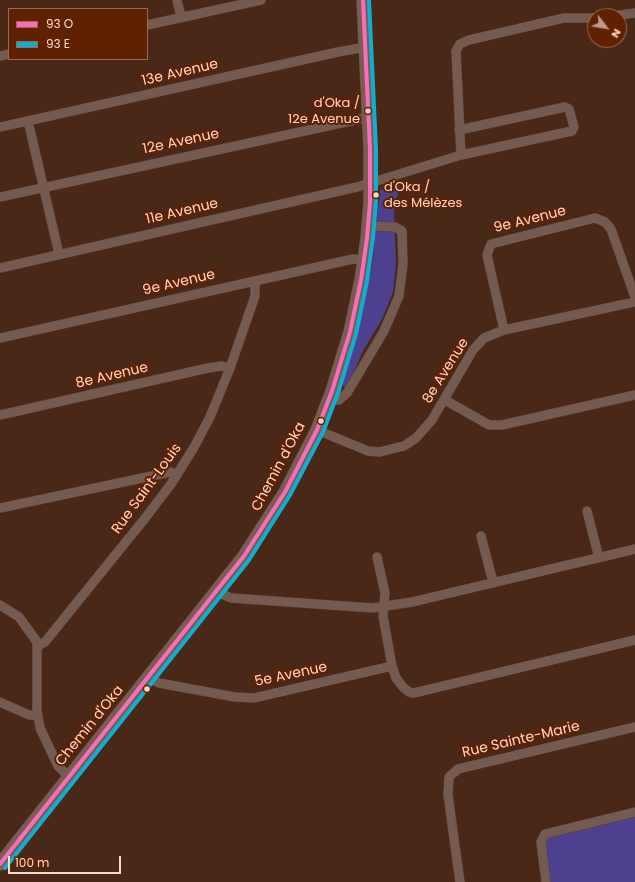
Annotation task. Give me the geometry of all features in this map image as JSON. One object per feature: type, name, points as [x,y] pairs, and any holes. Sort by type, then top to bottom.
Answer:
[{"type":"main road","name":"Chemin d'Oka","points":[[0,864],[217,592],[265,526],[296,474],[317,430],[329,399],[351,327],[364,260],[368,226],[370,183],[369,117],[363,0]]},
{"type":"street","points":[[177,0],[181,17]]},
{"type":"street","points":[[148,25],[261,0]]},
{"type":"street","points":[[462,155],[456,51],[460,44],[469,40],[564,18],[587,18]]},
{"type":"street","name":"13e Avenue","points":[[0,127],[366,47]]},
{"type":"street","name":"11e Avenue","points":[[0,268],[370,183],[462,155],[572,131],[574,127],[569,109],[565,107],[460,130]]},
{"type":"street","name":"12e Avenue","points":[[0,197],[369,117]]},
{"type":"street","points":[[28,121],[59,254]]},
{"type":"street","name":"9e Avenue","points":[[504,330],[487,255],[491,244],[595,218],[605,222],[611,229],[635,297]]},
{"type":"street","points":[[329,399],[339,400],[347,393],[377,345],[399,296],[403,264],[402,231],[395,227],[368,226]]},
{"type":"street","name":"9e Avenue","points":[[0,338],[353,259],[364,260]]},
{"type":"street","name":"Rue Saint-Louis","points":[[38,646],[45,642],[146,517],[177,475],[210,417],[230,368],[255,296],[255,281]]},
{"type":"street","name":"8e Avenue","points":[[317,430],[361,449],[379,452],[404,446],[416,438],[432,420],[473,350],[484,338],[504,330],[635,302]]},
{"type":"street","name":"8e Avenue","points":[[0,415],[208,368],[222,366],[230,368]]},
{"type":"street","points":[[445,400],[489,425],[496,425],[635,395]]},
{"type":"street","points":[[0,508],[166,472],[171,472],[177,475]]},
{"type":"street","points":[[587,511],[599,558]]},
{"type":"street","points":[[481,536],[493,582]]},
{"type":"street","points":[[217,592],[231,598],[373,608],[385,607],[635,549]]},
{"type":"street","points":[[377,557],[385,593],[385,607],[383,616],[392,666],[396,678],[403,687],[414,693],[635,640]]},
{"type":"street","points":[[0,605],[14,613],[34,636],[38,646],[38,716],[42,735],[57,763],[69,776]]},
{"type":"street","name":"5e Avenue","points":[[149,678],[167,684],[235,697],[254,698],[392,666]]},
{"type":"street","points":[[0,702],[29,715],[38,716]]},
{"type":"street","name":"Rue Sainte-Marie","points":[[460,882],[448,795],[448,777],[458,769],[635,727]]},
{"type":"street","points":[[546,882],[541,842],[545,834],[635,812]]},
{"type":"shaded area","points":[[400,184],[394,211],[396,265],[393,292],[382,319],[363,351],[346,389],[342,384],[357,337],[372,265],[380,190]]},
{"type":"shaded area","points":[[635,812],[635,882],[546,882],[545,834]]},
{"type":"transit line","points":[[0,864],[244,556],[285,492],[317,430],[332,391],[350,332],[361,280],[367,238],[370,202],[370,149],[363,0]]},
{"type":"transit line","points":[[5,868],[249,560],[290,495],[323,432],[338,393],[356,334],[367,281],[373,238],[376,202],[376,149],[369,0]]},
{"type":"place","name":"d'Oka / 12e Avenue","points":[[368,111]]},
{"type":"place","name":"d'Oka / des Mélèzes","points":[[376,195]]}]
